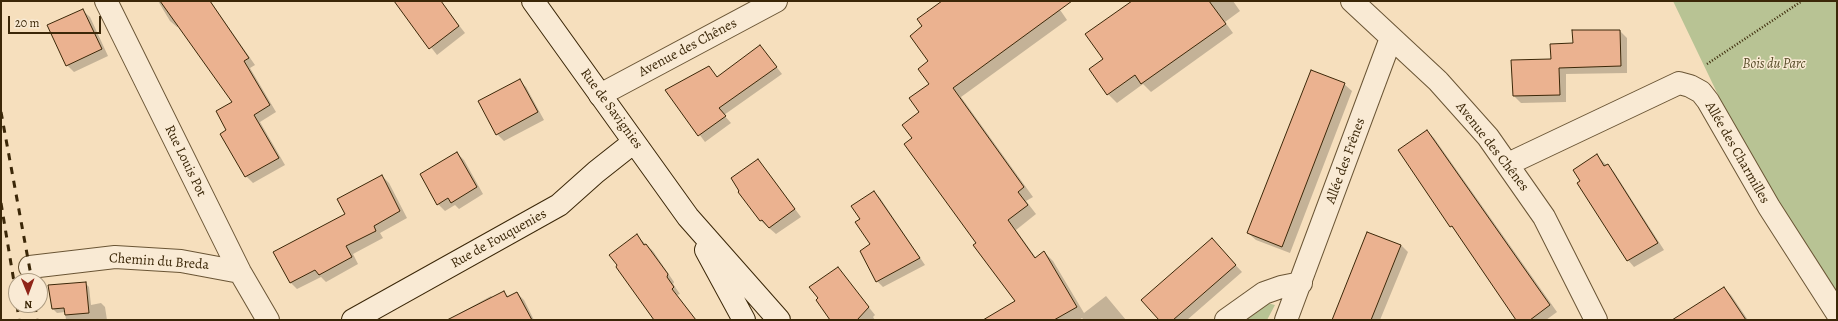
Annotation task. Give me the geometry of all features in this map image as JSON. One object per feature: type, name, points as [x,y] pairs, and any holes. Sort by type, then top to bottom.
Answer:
[{"type":"street","name":"Rue Louis Pot","points":[[106,1],[240,272],[268,320]]},
{"type":"street","name":"Rue de Savignies","points":[[533,1],[688,218],[778,320]]},
{"type":"street","name":"Avenue des Chênes","points":[[600,95],[776,1]]},
{"type":"street","name":"Avenue des Chênes","points":[[1352,1],[1438,81],[1488,138],[1508,164],[1557,240],[1596,320]]},
{"type":"street","name":"Allée des Frênes","points":[[1286,320],[1391,38]]},
{"type":"street","points":[[1508,164],[1679,83]]},
{"type":"street","name":"Allée des Charmilles","points":[[1679,83],[1690,86],[1701,92],[1708,101],[1769,207],[1837,313]]},
{"type":"street","name":"Rue de Fouquenies","points":[[353,320],[559,205],[605,164],[634,142]]},
{"type":"street","name":"Rue de Savignies","points":[[688,218],[744,320]]},
{"type":"street","name":"Chemin du Breda","points":[[30,267],[116,257],[181,261],[240,272]]},
{"type":"street","points":[[1226,320],[1264,293],[1281,287],[1301,283]]},
{"type":"path","points":[[1679,83],[1802,1]]},
{"type":"green space","name":"Bois du Parc","points":[[1673,1],[1837,1],[1837,320],[1768,199]]},
{"type":"green space","points":[[1263,302],[1275,305],[1267,320],[1243,320]]},
{"type":"building","points":[[160,1],[210,1],[249,58],[244,61],[270,105],[254,115],[279,158],[245,177],[220,134],[226,130],[216,111],[232,102]]},
{"type":"building","points":[[394,1],[441,1],[459,26],[429,49]]},
{"type":"building","points":[[942,1],[1072,1],[953,88],[1024,187],[1018,192],[1028,205],[1008,220],[1035,258],[1044,251],[1077,307],[1054,320],[983,320],[1015,301],[973,245],[976,243],[904,144],[912,138],[902,125],[919,112],[909,98],[929,84],[918,69],[928,61],[910,36],[922,26],[917,19]]},
{"type":"building","points":[[1132,1],[1209,1],[1226,24],[1141,84],[1135,75],[1107,95],[1089,69],[1103,59],[1085,34]]},
{"type":"building","points":[[83,9],[102,49],[66,66],[47,25]]},
{"type":"building","points":[[1572,30],[1620,30],[1621,66],[1559,68],[1560,95],[1513,96],[1511,60],[1551,59],[1550,44],[1573,43]]},
{"type":"building","points":[[760,45],[777,67],[719,108],[726,116],[698,136],[665,90],[709,66],[717,77]]},
{"type":"building","points":[[1311,70],[1345,83],[1282,247],[1247,233]]},
{"type":"building","points":[[520,79],[538,112],[496,135],[478,101]]},
{"type":"building","points":[[1427,130],[1550,305],[1530,320],[1516,320],[1398,150]]},
{"type":"building","points":[[457,152],[477,187],[451,203],[448,198],[437,205],[420,174]]},
{"type":"building","points":[[1597,154],[1604,166],[1608,164],[1658,243],[1627,261],[1577,183],[1580,181],[1573,170]]},
{"type":"building","points":[[758,159],[795,209],[769,228],[762,220],[760,221],[738,192],[739,191],[731,178]]},
{"type":"building","points":[[382,175],[400,211],[374,226],[376,231],[346,246],[352,257],[319,275],[315,270],[290,283],[273,252],[345,214],[337,199]]},
{"type":"building","points":[[874,191],[920,258],[876,282],[860,251],[870,244],[855,222],[860,219],[851,206]]},
{"type":"building","points":[[1367,232],[1401,245],[1371,320],[1332,320]]},
{"type":"building","points":[[637,234],[644,245],[646,244],[668,274],[667,277],[674,287],[672,289],[696,320],[654,320],[616,267],[617,265],[609,255]]},
{"type":"building","points":[[1212,238],[1236,265],[1173,320],[1159,320],[1141,300]]},
{"type":"building","points":[[838,267],[869,307],[857,320],[830,320],[816,300],[818,298],[809,287]]},
{"type":"building","points":[[86,282],[89,313],[65,315],[64,308],[52,309],[48,285]]},
{"type":"building","points":[[1724,287],[1746,320],[1672,320]]},
{"type":"building","points":[[504,291],[507,297],[517,292],[532,320],[447,320]]},
{"type":"railway","points":[[1,112],[31,273]]},
{"type":"railway","points":[[1,203],[13,273]]},
{"type":"railway","points":[[18,313],[19,320]]},
{"type":"railway","points":[[36,313],[37,320]]}]
